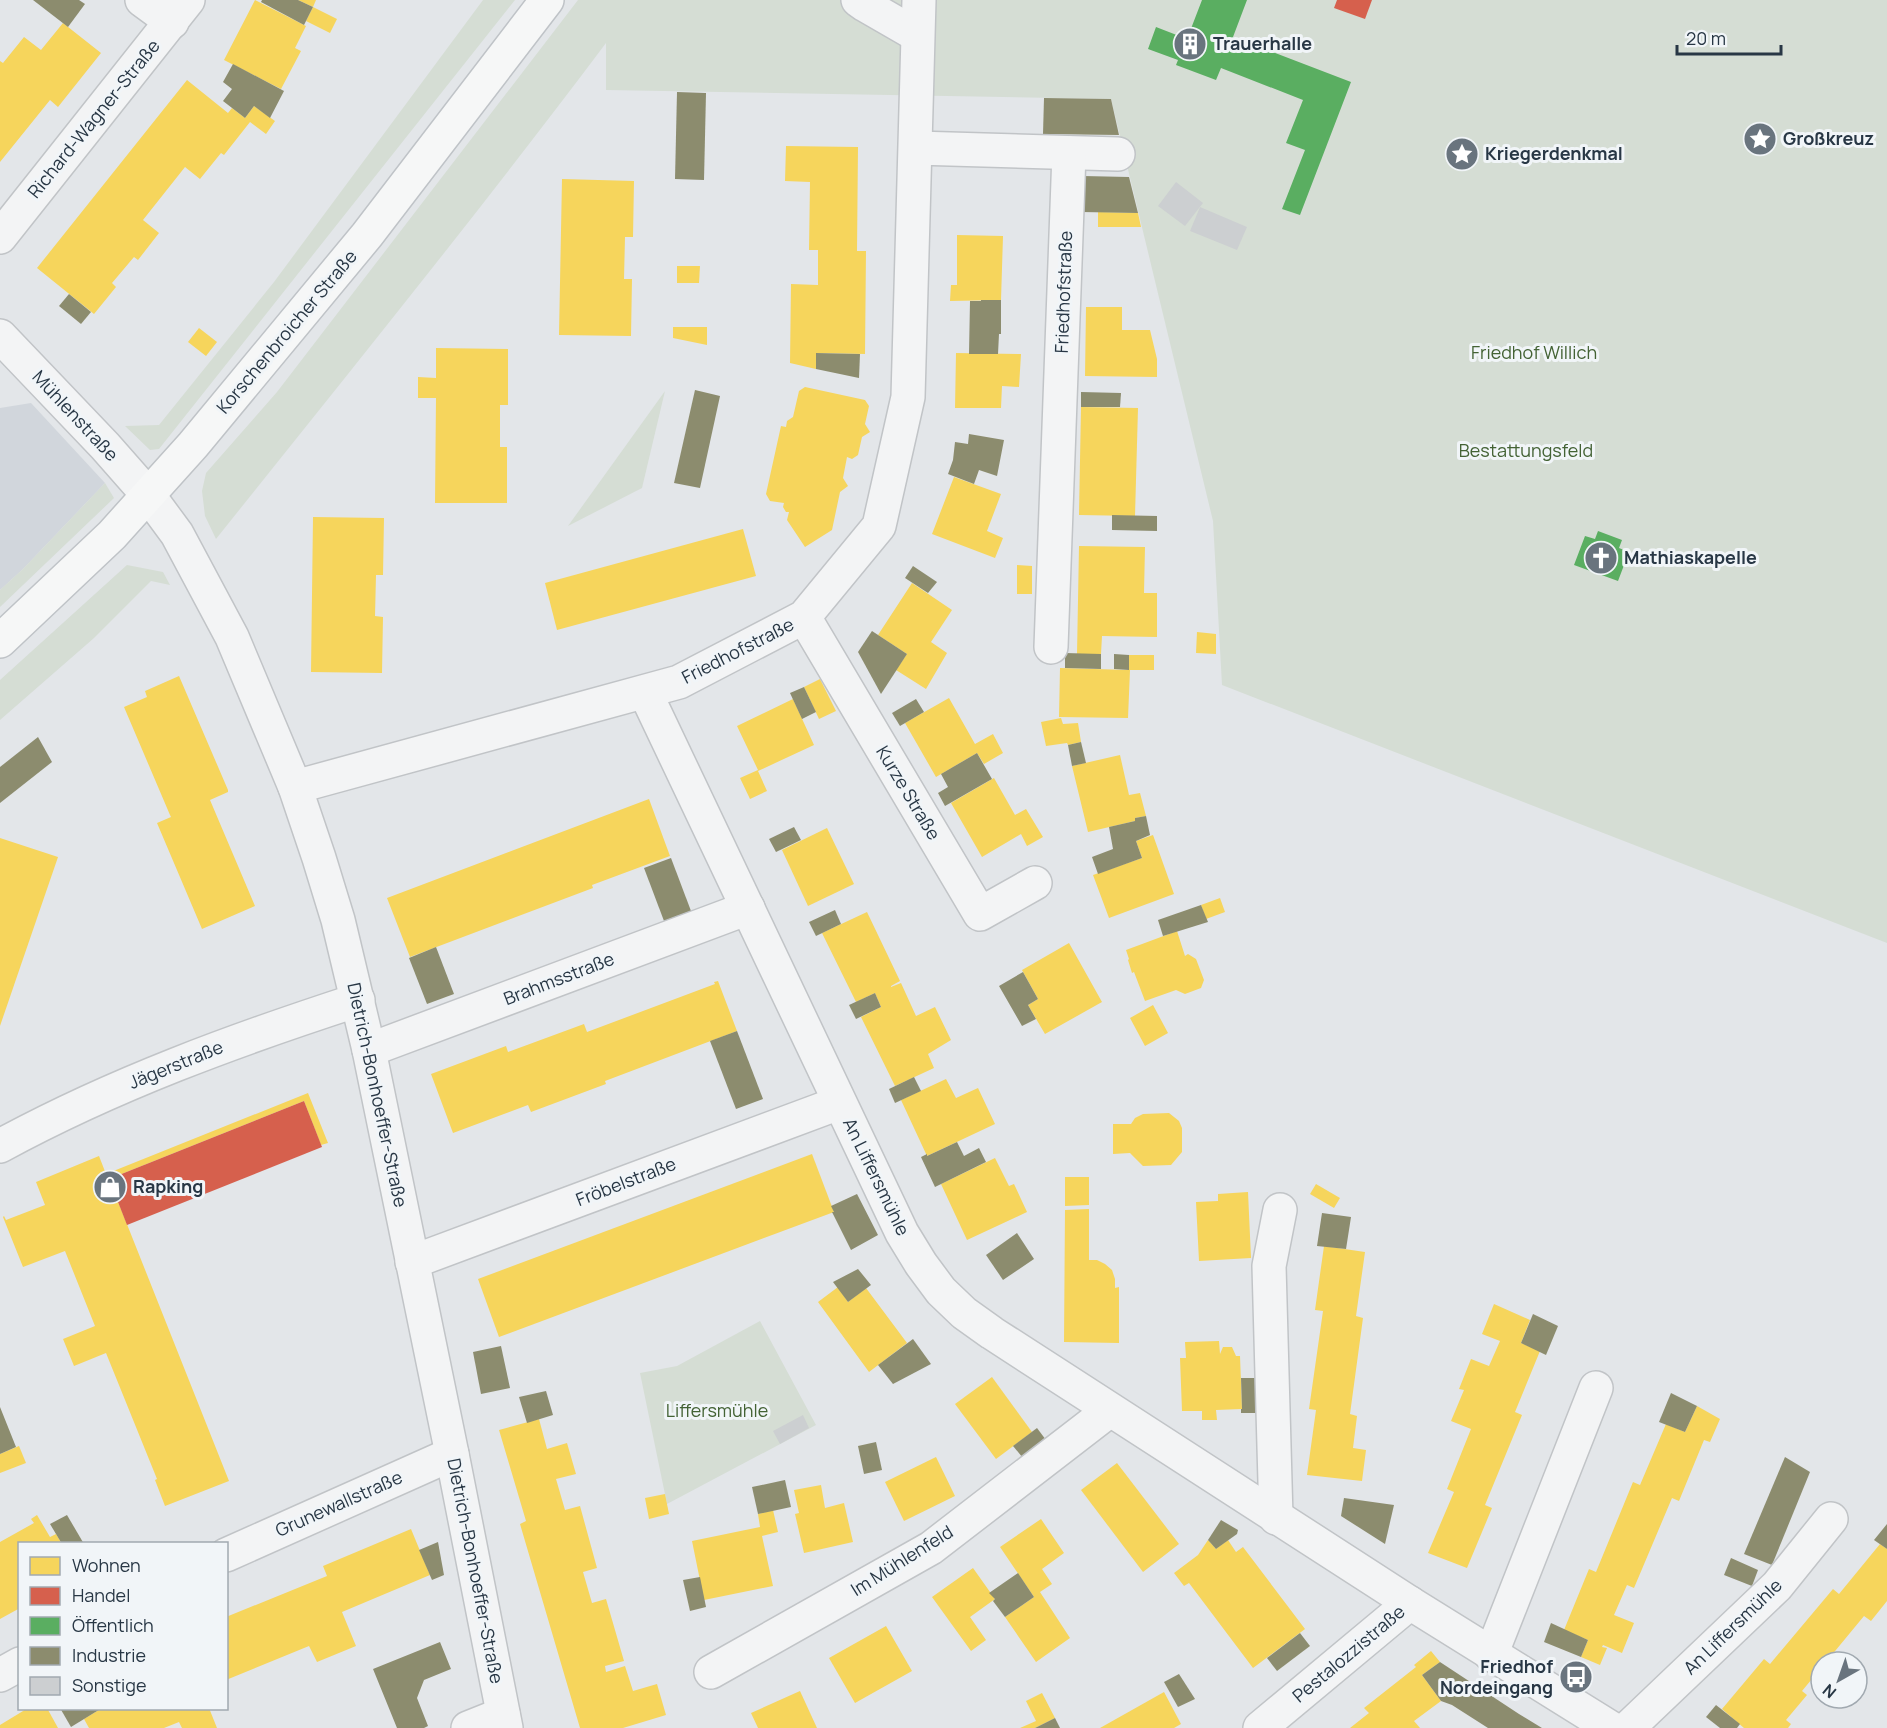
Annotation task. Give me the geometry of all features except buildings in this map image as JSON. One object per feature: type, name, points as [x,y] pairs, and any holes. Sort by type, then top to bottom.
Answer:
[{"type":"main road","name":"Korschenbroicher Straße","points":[[0,640],[97,551],[149,496],[367,235],[548,0]]},
{"type":"street","points":[[142,0],[180,11]]},
{"type":"street","points":[[858,0],[917,35]]},
{"type":"street","name":"Friedhofstraße","points":[[295,788],[679,682],[804,617],[879,526],[908,397],[919,0]]},
{"type":"street","name":"Richard-Wagner-Straße","points":[[0,237],[180,11]]},
{"type":"street","points":[[916,148],[1118,154]]},
{"type":"street","name":"Friedhofstraße","points":[[1051,647],[1070,153]]},
{"type":"street","name":"Mühlenstraße","points":[[0,336],[105,446],[149,496]]},
{"type":"street","name":"Dietrich-Bonhoeffer-Straße","points":[[149,496],[177,534],[232,637],[295,788],[338,920],[369,1050],[504,1721]]},
{"type":"street","name":"Kurze Straße","points":[[804,617],[980,914],[1035,883]]},
{"type":"street","name":"An Liffersmühle","points":[[645,692],[902,1233],[941,1291],[964,1314],[1110,1410],[1491,1655],[1611,1728]]},
{"type":"street","name":"Brahmsstraße","points":[[369,1050],[748,908]]},
{"type":"street","name":"Jägerstraße","points":[[0,1146],[84,1104],[199,1055],[358,1000]]},
{"type":"street","name":"Fröbelstraße","points":[[412,1262],[839,1102]]},
{"type":"street","points":[[1276,1518],[1269,1266],[1280,1210]]},
{"type":"street","points":[[1491,1655],[1596,1389]]},
{"type":"street","name":"Im Mühlenfeld","points":[[711,1672],[931,1548],[1110,1410]]},
{"type":"street","name":"Grunewallstraße","points":[[228,1554],[452,1454]]},
{"type":"street","name":"An Liffersmühle","points":[[1628,1728],[1777,1586],[1831,1519]]},
{"type":"street","name":"Pestalozzistraße","points":[[1260,1728],[1410,1603]]},
{"type":"street","points":[[0,1675],[18,1665]]},
{"type":"street","points":[[468,1728],[504,1721]]},
{"type":"shaded area","points":[[31,403],[105,483],[0,590],[0,408]]},
{"type":"green space","points":[[483,0],[515,0],[159,449],[150,450],[125,426],[159,425],[274,282]]},
{"type":"green space","name":"Friedhof Willich","points":[[578,0],[1887,0],[1887,943],[1222,685],[1213,521],[1111,99],[606,90],[606,43],[462,231],[216,539],[205,516],[202,491],[206,473],[277,392]]},
{"type":"green space","points":[[665,391],[642,488],[568,526]]},
{"type":"green space","points":[[105,483],[114,498],[0,607],[0,590]]},
{"type":"green space","points":[[127,565],[163,572],[170,585],[151,581],[94,638],[0,720],[0,680]]},
{"type":"green space","name":"Liffersmühle","points":[[760,1321],[816,1425],[667,1504],[640,1373],[677,1366]]},
{"type":"place","name":"Trauerhalle","points":[[1190,44]]},
{"type":"place","name":"Großkreuz","points":[[1760,139]]},
{"type":"place","name":"Kriegerdenkmal","points":[[1462,154]]},
{"type":"place","name":"Mathiaskapelle","points":[[1601,558]]},
{"type":"place","name":"Rapking","points":[[110,1187]]},
{"type":"place","name":"Friedhof Nordeingang","points":[[1576,1677]]},
{"type":"park label","name":"Bestattungsfeld","points":[[1526,451]]}]
